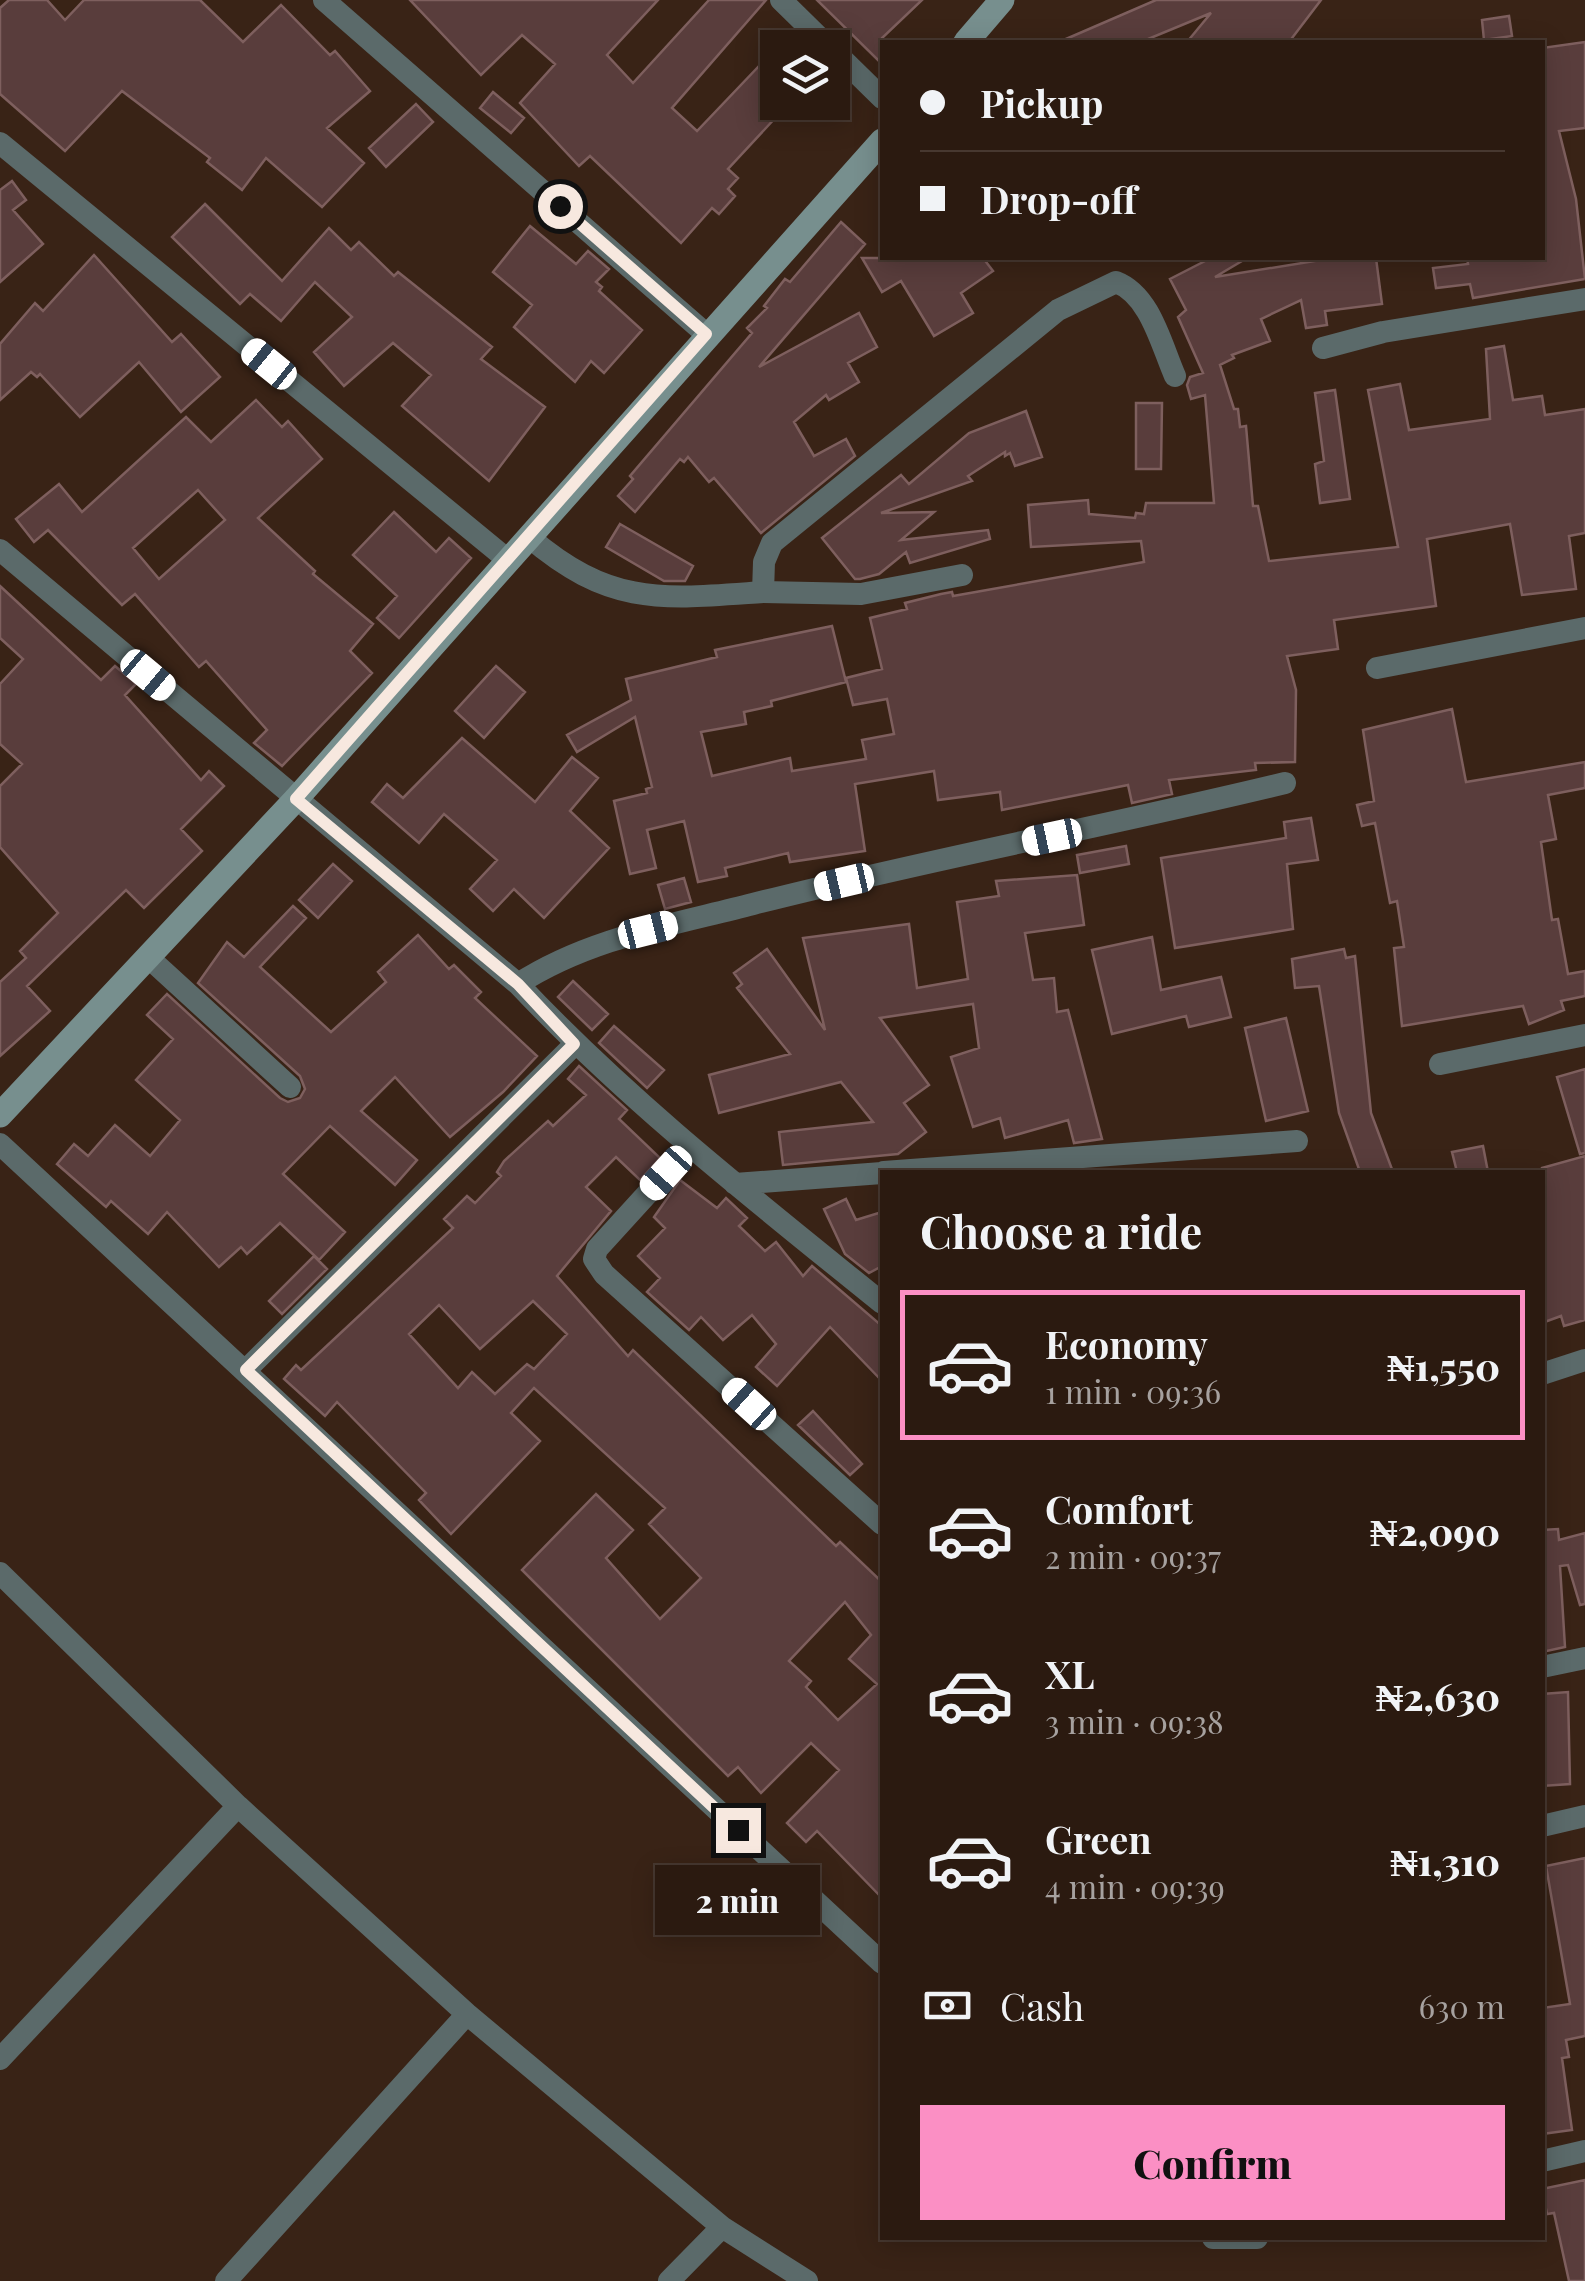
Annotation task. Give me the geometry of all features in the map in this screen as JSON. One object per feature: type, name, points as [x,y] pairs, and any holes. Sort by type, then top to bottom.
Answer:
[{"type":"street","points":[[324,0],[706,334]]},
{"type":"street","points":[[781,0],[813,30]]},
{"type":"street","points":[[968,40],[1002,0]]},
{"type":"street","points":[[850,66],[880,96]]},
{"type":"street","points":[[0,1115],[296,799],[880,142]]},
{"type":"street","points":[[0,143],[508,560]]},
{"type":"street","points":[[764,592],[764,562],[772,543],[1074,301],[1116,282],[1131,288],[1144,304],[1175,376]]},
{"type":"street","points":[[1323,348],[1383,332],[1585,299]]},
{"type":"street","points":[[529,537],[571,568],[625,593],[668,598],[764,592],[862,594],[962,574]]},
{"type":"street","points":[[0,550],[518,984],[574,1044],[689,1148],[880,1301]]},
{"type":"street","points":[[1377,668],[1585,628]]},
{"type":"street","points":[[518,984],[577,950],[614,939],[824,886],[1285,783]]},
{"type":"street","points":[[149,958],[290,1087]]},
{"type":"street","points":[[1440,1064],[1585,1035]]},
{"type":"street","points":[[246,1370],[574,1044]]},
{"type":"street","points":[[910,1170],[1297,1141]]},
{"type":"street","points":[[0,1144],[880,1960]]},
{"type":"street","points":[[689,1148],[597,1249],[594,1259],[604,1274],[880,1522]]},
{"type":"street","points":[[736,1184],[880,1172]]},
{"type":"street","points":[[1545,1373],[1585,1360]]},
{"type":"street","points":[[4,1583],[238,1806],[467,2014],[722,2227],[807,2281]]},
{"type":"street","points":[[1545,1666],[1585,1658]]},
{"type":"street","points":[[0,2060],[238,1806]]},
{"type":"street","points":[[1545,1825],[1585,1816]]},
{"type":"street","points":[[226,2281],[467,2014]]},
{"type":"street","points":[[1545,2159],[1585,2151]]},
{"type":"street","points":[[669,2281],[722,2227]]},
{"type":"building","points":[[9,0],[47,0],[65,20],[84,0],[200,0],[243,42],[281,5],[330,55],[335,51],[370,91],[327,128],[364,163],[322,207],[266,158],[242,190],[207,162],[210,158],[122,91],[65,151],[0,94],[0,8]]},
{"type":"building","points":[[410,0],[658,0],[607,55],[633,83],[709,0],[766,0],[672,108],[697,131],[760,65],[760,120],[773,120],[728,169],[738,178],[728,189],[735,196],[719,214],[712,208],[681,243],[590,156],[579,166],[520,103],[555,64],[522,35],[481,75]]},
{"type":"building","points":[[817,0],[922,0],[880,40],[880,62]]},
{"type":"building","points":[[1156,0],[1321,0],[1291,40],[1189,40],[1211,13],[1146,40],[1064,40]]},
{"type":"building","points":[[1509,16],[1512,36],[1484,40],[1482,20]]},
{"type":"building","points":[[1585,42],[1585,128],[1559,131],[1576,199],[1585,279],[1473,298],[1470,284],[1436,288],[1433,268],[1468,264],[1467,260],[1545,260],[1545,48]]},
{"type":"building","points":[[493,92],[524,118],[511,133],[480,108]]},
{"type":"building","points":[[416,104],[433,122],[386,167],[369,148]]},
{"type":"building","points":[[12,181],[26,200],[13,210],[43,244],[0,282],[0,190]]},
{"type":"building","points":[[205,204],[282,281],[329,228],[351,250],[359,242],[394,276],[398,272],[492,347],[481,359],[545,407],[489,481],[402,406],[431,375],[393,343],[344,386],[314,352],[352,317],[315,282],[281,321],[250,294],[240,304],[172,237]]},
{"type":"building","points":[[841,222],[865,244],[759,367],[859,313],[877,347],[848,363],[859,382],[829,400],[826,395],[794,422],[814,456],[846,439],[855,456],[761,533],[714,478],[709,482],[688,457],[684,462],[680,459],[635,512],[618,496],[633,479],[630,476],[752,333],[747,328],[767,308],[764,306],[785,279],[790,282]]},
{"type":"building","points":[[530,226],[576,264],[588,251],[609,269],[596,282],[602,287],[599,291],[642,330],[604,373],[591,361],[575,382],[514,327],[532,305],[493,272]]},
{"type":"building","points":[[94,255],[172,342],[181,334],[220,377],[181,412],[139,362],[80,417],[40,374],[37,377],[31,372],[0,400],[0,344],[35,303],[43,311]]},
{"type":"building","points":[[862,258],[985,260],[993,271],[961,293],[973,313],[934,336],[901,281],[882,292]]},
{"type":"building","points":[[1207,260],[1244,260],[1215,277],[1321,260],[1376,260],[1382,304],[1325,311],[1327,325],[1306,328],[1301,300],[1261,319],[1270,341],[1232,355],[1234,358],[1220,365],[1234,409],[1238,409],[1240,427],[1246,426],[1253,506],[1258,506],[1269,561],[1398,547],[1368,390],[1400,384],[1409,430],[1490,419],[1486,349],[1504,346],[1513,400],[1542,396],[1545,415],[1585,409],[1585,533],[1569,536],[1576,589],[1522,595],[1510,524],[1427,539],[1436,606],[1334,620],[1338,649],[1287,656],[1296,690],[1295,762],[1255,763],[1256,770],[1169,780],[1172,794],[1132,803],[1128,785],[1002,810],[1000,792],[938,800],[934,771],[855,784],[865,851],[790,862],[788,853],[725,868],[727,876],[698,882],[684,821],[647,830],[656,868],[630,874],[614,801],[647,793],[646,789],[652,787],[635,717],[577,752],[567,735],[631,700],[626,679],[717,657],[715,650],[832,626],[846,682],[744,712],[746,724],[701,732],[712,776],[790,758],[792,771],[866,759],[862,740],[894,734],[887,699],[853,705],[846,678],[882,669],[870,618],[907,609],[905,603],[941,594],[952,592],[953,596],[1144,562],[1141,541],[1031,547],[1028,505],[1088,500],[1089,514],[1135,518],[1136,513],[1144,514],[1146,503],[1214,503],[1205,395],[1191,399],[1187,385],[1190,377],[1203,373],[1178,317],[1186,310],[1170,279]]},
{"type":"building","points":[[1335,390],[1350,499],[1320,503],[1315,464],[1324,461],[1315,393]]},
{"type":"building","points":[[256,400],[282,427],[288,421],[322,459],[258,518],[315,571],[313,574],[373,624],[350,651],[372,673],[282,766],[254,743],[267,730],[206,661],[199,667],[135,594],[122,605],[48,530],[34,542],[16,519],[59,484],[82,512],[186,417],[211,442]],"holes":[[[198,490],[225,520],[159,579],[133,548]]]},
{"type":"building","points":[[1136,403],[1162,403],[1161,469],[1136,469]]},
{"type":"building","points":[[1026,411],[1042,457],[1015,466],[1010,453],[1005,456],[1005,452],[968,476],[972,481],[881,513],[934,512],[901,540],[988,530],[990,539],[910,563],[906,552],[879,574],[855,579],[822,538],[901,475],[909,484],[969,433]]},
{"type":"building","points":[[394,512],[436,552],[449,538],[471,558],[399,638],[377,618],[397,596],[353,555]]},
{"type":"building","points":[[620,524],[693,566],[685,581],[664,581],[606,547]]},
{"type":"building","points":[[0,586],[101,680],[115,666],[133,681],[136,684],[125,695],[201,780],[209,771],[224,786],[181,829],[202,851],[144,908],[126,890],[27,986],[50,1011],[0,1056],[0,982],[26,958],[20,951],[58,913],[0,847],[0,786],[22,764],[0,744],[0,684],[23,659],[0,638]]},
{"type":"building","points":[[496,666],[525,692],[484,738],[455,711]]},
{"type":"building","points":[[1452,709],[1466,782],[1585,762],[1585,788],[1548,795],[1556,839],[1541,842],[1552,920],[1558,919],[1568,974],[1585,971],[1585,996],[1561,1001],[1564,1010],[1529,1024],[1523,1006],[1402,1026],[1394,948],[1404,947],[1397,901],[1390,903],[1375,823],[1362,826],[1357,805],[1374,801],[1363,730]]},
{"type":"building","points":[[462,738],[535,802],[572,757],[598,778],[570,811],[609,848],[544,918],[514,889],[493,911],[470,889],[497,860],[444,814],[419,843],[372,802],[387,784],[403,798]]},
{"type":"building","points":[[1311,818],[1318,860],[1287,864],[1293,929],[1175,948],[1161,858],[1286,838],[1284,822]]},
{"type":"building","points":[[1126,846],[1129,864],[1080,873],[1077,855]]},
{"type":"building","points":[[333,864],[352,881],[318,918],[299,900]]},
{"type":"building","points":[[1077,875],[1084,925],[1025,933],[1033,980],[1054,978],[1057,1012],[1068,1010],[1102,1139],[1074,1143],[1068,1120],[1005,1138],[1000,1118],[973,1127],[951,1057],[979,1048],[973,1004],[880,1018],[929,1085],[904,1103],[926,1132],[898,1154],[783,1165],[779,1132],[873,1122],[841,1082],[719,1113],[709,1075],[790,1054],[737,988],[742,984],[734,973],[767,949],[825,1030],[803,938],[909,924],[917,988],[968,979],[957,902],[999,896],[996,881]]},
{"type":"building","points":[[684,878],[691,902],[665,909],[658,885]]},
{"type":"building","points":[[293,906],[306,918],[260,967],[331,1032],[386,982],[378,972],[418,935],[449,969],[454,965],[481,992],[475,998],[537,1056],[503,1092],[450,1137],[395,1077],[361,1111],[417,1160],[395,1185],[330,1126],[283,1174],[345,1232],[319,1260],[280,1223],[247,1254],[241,1247],[219,1267],[167,1212],[148,1234],[111,1201],[106,1207],[57,1164],[74,1144],[88,1156],[115,1125],[150,1156],[180,1120],[136,1080],[173,1039],[147,1015],[167,994],[280,1098],[288,1102],[300,1098],[305,1089],[300,1076],[198,983],[227,942],[244,957]]},
{"type":"building","points":[[1152,937],[1161,990],[1221,977],[1231,1017],[1189,1027],[1186,1016],[1112,1034],[1092,950]]},
{"type":"building","points":[[1344,949],[1346,958],[1355,956],[1371,1113],[1392,1170],[1359,1170],[1339,1113],[1319,986],[1295,988],[1292,959]]},
{"type":"building","points":[[573,981],[608,1014],[592,1030],[558,997]]},
{"type":"building","points":[[1286,1018],[1308,1111],[1266,1121],[1245,1028]]},
{"type":"building","points":[[614,1026],[664,1070],[647,1088],[599,1043]]},
{"type":"building","points":[[579,1066],[627,1110],[619,1119],[660,1158],[640,1180],[616,1157],[586,1187],[611,1211],[557,1276],[628,1356],[633,1350],[836,1546],[840,1542],[880,1580],[880,1896],[817,1831],[806,1842],[787,1823],[839,1770],[811,1743],[761,1793],[738,1767],[728,1776],[522,1570],[596,1494],[633,1530],[606,1558],[660,1619],[701,1578],[649,1524],[665,1508],[534,1388],[511,1413],[540,1441],[451,1534],[419,1500],[426,1493],[337,1402],[325,1416],[284,1379],[296,1365],[301,1370],[453,1228],[444,1219],[467,1196],[475,1203],[501,1176],[497,1172],[504,1161],[548,1121],[553,1126],[586,1095],[568,1079]],"holes":[[[533,1301],[567,1334],[534,1369],[527,1364],[495,1394],[472,1372],[458,1388],[409,1334],[439,1305],[480,1349]],[[845,1602],[871,1635],[849,1659],[877,1684],[838,1720],[806,1687],[811,1681],[789,1661]]]},
{"type":"building","points":[[1585,1069],[1585,1153],[1580,1154],[1557,1077]]},
{"type":"building","points":[[1483,1146],[1488,1170],[1456,1170],[1452,1152]]},
{"type":"building","points":[[1585,1156],[1585,1320],[1564,1326],[1561,1316],[1545,1322],[1542,1168]]},
{"type":"building","points":[[680,1180],[717,1208],[726,1198],[747,1218],[739,1226],[765,1251],[776,1242],[803,1276],[812,1266],[880,1324],[880,1379],[830,1327],[777,1386],[756,1367],[776,1344],[752,1315],[723,1340],[701,1317],[689,1330],[647,1292],[660,1278],[638,1256],[665,1228],[654,1217]]},
{"type":"building","points":[[846,1199],[856,1220],[880,1213],[880,1267],[869,1273],[845,1254],[824,1209]]},
{"type":"building","points":[[314,1256],[327,1269],[282,1314],[269,1301]]},
{"type":"building","points":[[813,1411],[862,1464],[850,1475],[798,1425]]},
{"type":"building","points":[[1558,1529],[1559,1540],[1585,1533],[1585,1604],[1580,1605],[1568,1565],[1560,1566],[1565,1647],[1545,1651],[1545,1530]]},
{"type":"building","points":[[1568,1692],[1570,1784],[1545,1786],[1545,1694]]},
{"type":"building","points":[[1585,1858],[1585,2036],[1566,2040],[1569,2057],[1562,2058],[1572,2130],[1545,2134],[1545,2008],[1570,2004],[1546,1866]]},
{"type":"building","points":[[1585,2180],[1585,2281],[1569,2281],[1554,2213],[1547,2214],[1545,2188]]},
{"type":"route","points":[[560,206],[706,334],[636,419],[296,799],[518,984],[574,1044],[246,1370],[738,1830]]}]
